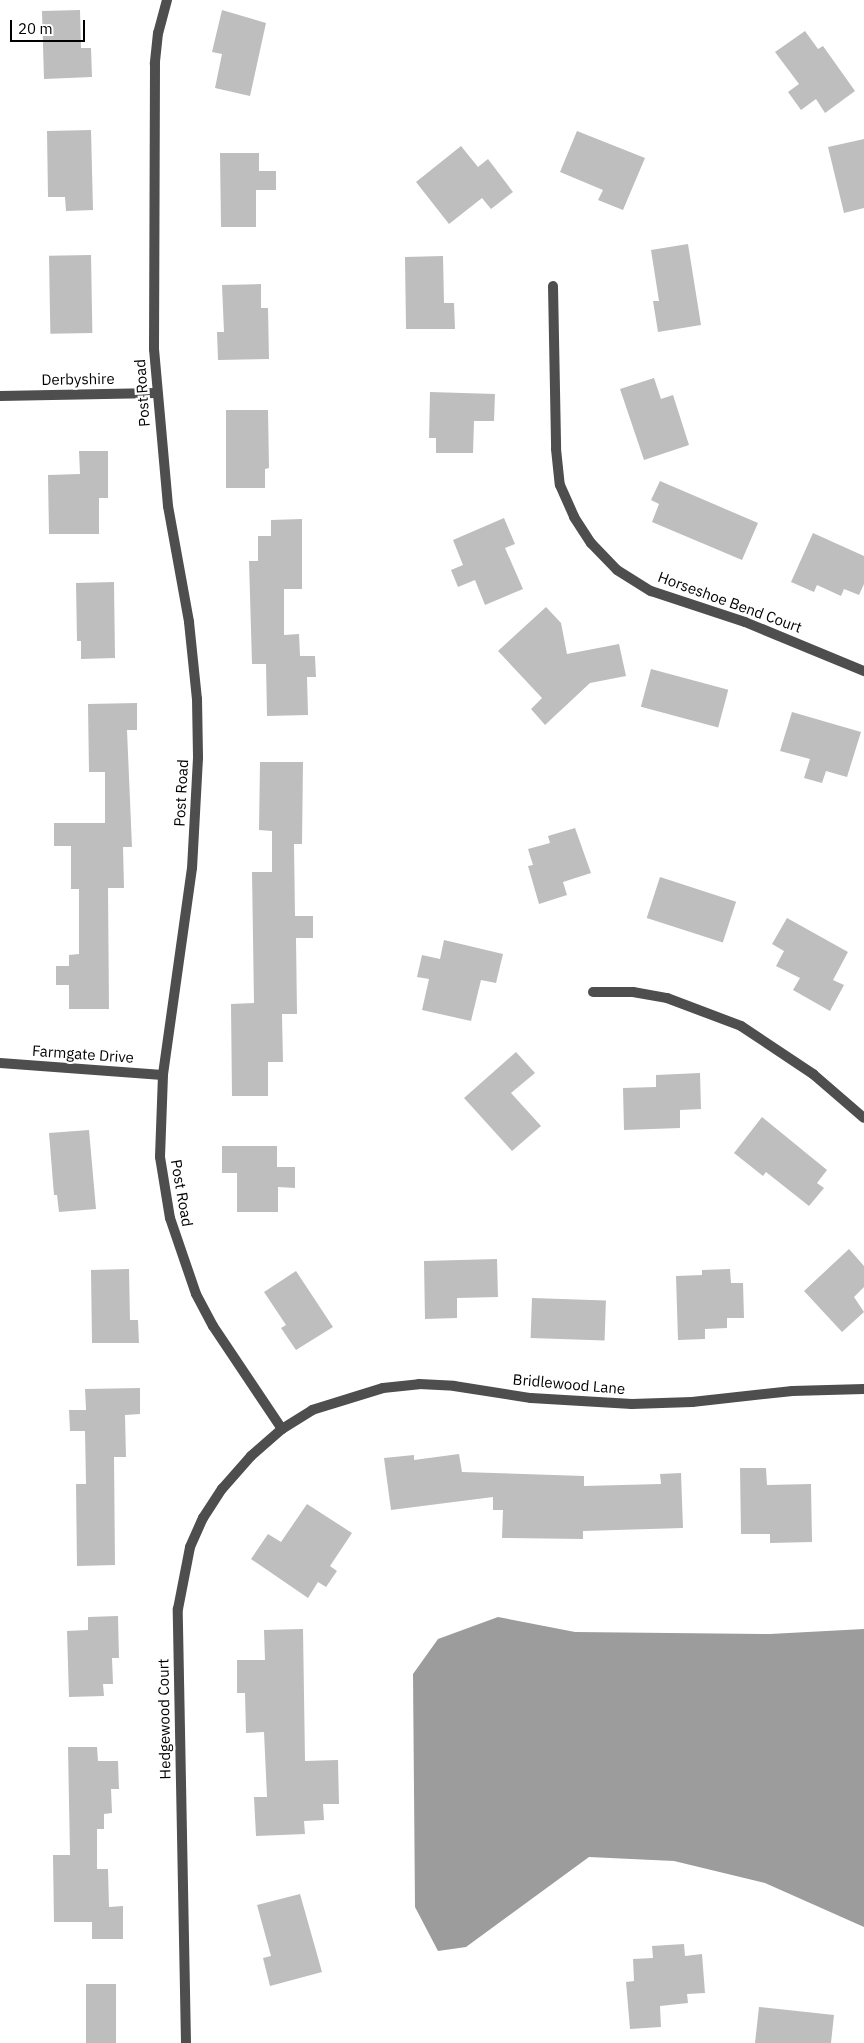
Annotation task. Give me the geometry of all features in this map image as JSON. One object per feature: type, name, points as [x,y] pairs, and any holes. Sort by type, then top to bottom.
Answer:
[{"type":"street","name":"Post Road","points":[[167,0],[157,41],[154,130],[157,393],[168,506],[190,622],[197,699],[198,758],[192,868],[164,1075],[160,1157],[177,1247],[213,1326],[282,1429]]},
{"type":"street","name":"Horseshoe Bend Court","points":[[553,286],[556,449],[560,485],[574,516],[591,543],[617,570],[651,591],[745,622],[864,671]]},
{"type":"street","name":"Derbyshire","points":[[0,396],[157,393]]},
{"type":"street","points":[[593,992],[633,992],[667,998],[741,1026],[813,1074],[864,1118]]},
{"type":"street","name":"Farmgate Drive","points":[[0,1063],[164,1075]]},
{"type":"street","name":"Bridlewood Lane","points":[[282,1429],[312,1410],[360,1393],[419,1384],[550,1400],[632,1404],[692,1402],[792,1391],[864,1390]]},
{"type":"street","name":"Hedgewood Court","points":[[186,2043],[178,1609],[190,1548],[204,1518],[222,1489],[251,1456],[282,1429]]},
{"type":"shaded area","points":[[498,1617],[575,1632],[770,1634],[864,1629],[864,1927],[765,1883],[674,1861],[589,1857],[466,1947],[438,1951],[415,1907],[413,1674],[438,1639]]},
{"type":"building","points":[[80,10],[81,48],[91,48],[92,77],[44,79],[42,11]]},
{"type":"building","points":[[222,10],[266,23],[250,96],[215,88],[222,54],[212,52]]},
{"type":"building","points":[[805,31],[818,49],[823,46],[855,91],[825,113],[816,99],[801,110],[788,92],[799,84],[775,52]]},
{"type":"building","points":[[91,130],[93,210],[66,211],[65,197],[48,197],[47,131]]},
{"type":"building","points":[[577,131],[645,158],[623,210],[598,200],[603,190],[560,172]]},
{"type":"building","points":[[864,139],[864,208],[844,213],[828,147]]},
{"type":"building","points":[[461,146],[478,167],[488,159],[513,192],[491,209],[482,198],[449,224],[416,182]]},
{"type":"building","points":[[220,153],[259,153],[259,171],[276,171],[276,190],[256,190],[256,227],[221,227]]},
{"type":"building","points":[[688,244],[701,325],[658,332],[653,301],[659,301],[651,250]]},
{"type":"building","points":[[91,255],[92,333],[50,334],[49,256]]},
{"type":"building","points":[[443,256],[444,303],[454,303],[455,329],[406,329],[405,257]]},
{"type":"building","points":[[261,284],[261,308],[268,308],[269,359],[218,360],[217,332],[224,332],[222,285]]},
{"type":"building","points":[[654,378],[661,399],[673,395],[689,445],[644,460],[620,389]]},
{"type":"building","points":[[430,392],[495,394],[494,421],[474,421],[473,453],[436,453],[436,438],[429,438]]},
{"type":"building","points":[[226,410],[268,410],[269,468],[265,469],[265,488],[226,488]]},
{"type":"building","points":[[79,451],[108,451],[108,498],[99,498],[99,534],[49,534],[48,475],[80,474]]},
{"type":"building","points":[[660,481],[758,523],[742,560],[652,522],[659,504],[651,500]]},
{"type":"building","points":[[504,518],[515,544],[505,548],[523,589],[485,605],[475,580],[458,587],[451,570],[463,565],[453,540]]},
{"type":"building","points":[[302,519],[302,589],[284,589],[284,635],[299,634],[300,656],[315,656],[316,677],[307,677],[308,715],[267,716],[266,664],[252,664],[249,561],[258,561],[258,536],[271,536],[271,520]]},
{"type":"building","points":[[813,533],[864,556],[864,584],[859,595],[844,589],[841,596],[817,585],[814,592],[791,582]]},
{"type":"building","points":[[114,582],[115,658],[81,659],[81,641],[77,641],[76,583]]},
{"type":"building","points":[[546,607],[561,623],[567,654],[619,644],[626,676],[590,683],[545,725],[531,709],[542,698],[498,651]]},
{"type":"building","points":[[651,669],[728,690],[718,727],[641,707]]},
{"type":"building","points":[[137,703],[137,730],[127,730],[132,847],[123,847],[124,888],[108,888],[109,1009],[69,1009],[69,985],[56,985],[56,966],[69,966],[69,955],[79,954],[79,889],[71,889],[71,846],[54,846],[54,823],[105,823],[105,772],[89,772],[88,704]]},
{"type":"building","points":[[792,712],[861,732],[847,777],[826,771],[822,783],[804,778],[810,759],[780,751]]},
{"type":"building","points":[[260,762],[303,762],[302,844],[294,844],[295,916],[313,916],[313,938],[296,938],[297,1014],[282,1014],[283,1062],[268,1062],[268,1096],[232,1096],[231,1004],[254,1003],[252,872],[272,872],[272,831],[259,830]]},
{"type":"building","points":[[575,828],[591,873],[563,882],[567,895],[539,904],[528,866],[533,865],[528,849],[550,843],[548,836]]},
{"type":"building","points":[[660,877],[736,902],[723,943],[647,918]]},
{"type":"building","points":[[787,918],[848,952],[833,980],[844,985],[830,1011],[793,990],[800,978],[776,966],[784,951],[772,944]]},
{"type":"building","points":[[444,940],[503,954],[496,983],[481,980],[471,1021],[422,1010],[429,979],[417,977],[422,955],[440,959]]},
{"type":"building","points":[[516,1052],[535,1073],[511,1093],[541,1126],[512,1151],[464,1098]]},
{"type":"building","points":[[700,1073],[701,1109],[680,1110],[680,1128],[624,1130],[623,1088],[656,1087],[656,1075]]},
{"type":"building","points":[[762,1117],[827,1170],[817,1183],[824,1188],[809,1206],[766,1172],[763,1176],[734,1153]]},
{"type":"building","points":[[89,1130],[96,1209],[59,1212],[57,1195],[54,1195],[49,1133]]},
{"type":"building","points":[[222,1146],[277,1146],[277,1167],[295,1167],[295,1188],[278,1187],[278,1212],[237,1212],[237,1173],[222,1173]]},
{"type":"building","points":[[849,1249],[864,1266],[864,1287],[854,1297],[864,1312],[842,1332],[804,1291]]},
{"type":"building","points":[[497,1259],[498,1297],[457,1298],[457,1318],[425,1319],[424,1261]]},
{"type":"building","points":[[129,1269],[130,1320],[138,1320],[139,1343],[92,1343],[91,1270]]},
{"type":"building","points":[[730,1269],[731,1283],[743,1283],[744,1318],[727,1318],[727,1328],[705,1329],[705,1339],[678,1340],[676,1276],[702,1275],[702,1270]]},
{"type":"building","points":[[296,1271],[333,1327],[296,1350],[281,1328],[286,1325],[264,1292]]},
{"type":"building","points":[[532,1298],[606,1301],[605,1341],[531,1338]]},
{"type":"building","points":[[140,1388],[140,1414],[125,1415],[126,1457],[114,1457],[115,1565],[77,1566],[76,1484],[86,1484],[85,1431],[70,1431],[69,1410],[86,1410],[85,1389]]},
{"type":"building","points":[[459,1454],[462,1472],[584,1476],[584,1486],[661,1484],[660,1474],[681,1473],[683,1528],[583,1531],[583,1539],[502,1538],[503,1510],[493,1510],[493,1497],[391,1510],[384,1458],[414,1455],[414,1460]]},
{"type":"building","points":[[740,1468],[766,1468],[767,1485],[811,1484],[812,1542],[770,1543],[770,1534],[741,1534]]},
{"type":"building","points":[[307,1504],[352,1533],[330,1566],[337,1571],[326,1587],[318,1582],[308,1598],[251,1559],[268,1534],[281,1542]]},
{"type":"building","points":[[118,1616],[119,1658],[112,1658],[113,1684],[103,1684],[104,1696],[69,1697],[67,1631],[88,1630],[88,1617]]},
{"type":"building","points":[[303,1629],[305,1761],[338,1760],[339,1804],[323,1804],[324,1820],[304,1821],[305,1834],[256,1836],[254,1797],[267,1797],[264,1732],[246,1733],[245,1693],[237,1693],[237,1660],[265,1660],[264,1630]]},
{"type":"building","points":[[68,1747],[97,1747],[98,1761],[118,1761],[119,1789],[111,1789],[112,1813],[104,1814],[104,1829],[97,1829],[97,1869],[108,1869],[109,1907],[123,1906],[123,1939],[92,1939],[92,1922],[54,1922],[53,1855],[70,1855]]},
{"type":"building","points":[[300,1894],[322,1972],[270,1986],[263,1958],[271,1956],[257,1905]]},
{"type":"building","points":[[684,1944],[685,1956],[702,1954],[705,1993],[687,1994],[688,2003],[660,2006],[661,2027],[630,2029],[626,1982],[634,1981],[633,1959],[653,1958],[652,1946]]},
{"type":"building","points":[[86,1984],[116,1984],[116,2043],[86,2043]]},
{"type":"building","points":[[759,2007],[834,2015],[831,2043],[755,2043]]}]
